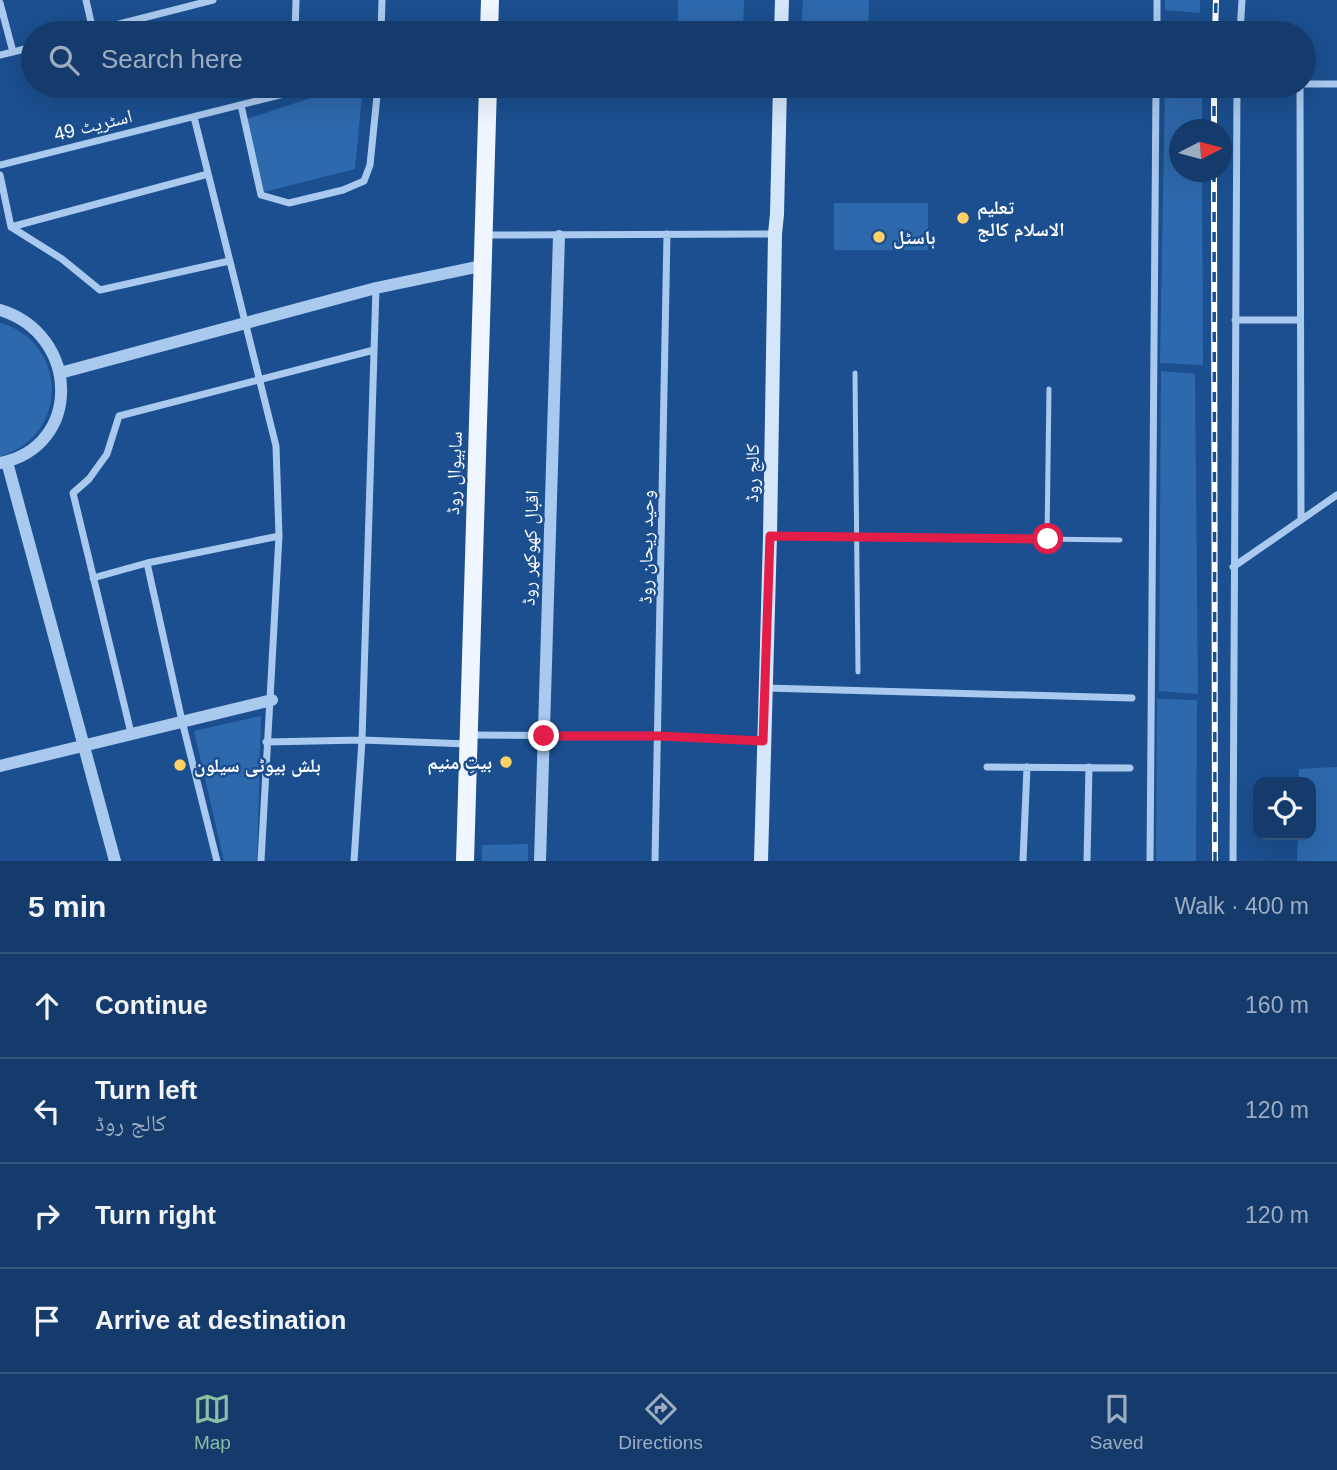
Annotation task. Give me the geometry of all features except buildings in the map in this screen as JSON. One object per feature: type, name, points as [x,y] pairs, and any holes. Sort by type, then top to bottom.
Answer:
[{"type":"main road","points":[[489,21],[490,0]]},
{"type":"main road","points":[[781,21],[782,0]]},
{"type":"main road","name":"ساہیوال روڈ","points":[[465,861],[488,98]]},
{"type":"main road","name":"کالج روڈ","points":[[761,861],[780,98]]},
{"type":"street","points":[[86,0],[91,21]]},
{"type":"street","points":[[132,21],[213,0]]},
{"type":"street","points":[[295,21],[296,0]]},
{"type":"street","points":[[381,21],[382,0]]},
{"type":"street","points":[[1157,0],[1157,21]]},
{"type":"street","points":[[1241,21],[1242,0]]},
{"type":"street","points":[[0,3],[13,52]]},
{"type":"street","points":[[0,55],[21,50]]},
{"type":"street","points":[[1316,85],[1337,84]]},
{"type":"street","name":"اسٹریٹ 49","points":[[0,165],[264,98]]},
{"type":"street","points":[[241,105],[261,195],[289,203],[343,190],[364,181],[370,165],[377,98]]},
{"type":"street","points":[[1150,861],[1156,98]]},
{"type":"street","points":[[1233,861],[1237,98]]},
{"type":"street","points":[[1301,519],[1302,98]]},
{"type":"street","points":[[194,117],[275,446],[279,536],[261,861]]},
{"type":"street","points":[[11,227],[208,174]]},
{"type":"street","points":[[0,175],[11,227],[62,259],[100,290],[229,261]]},
{"type":"street","name":"وحید ریحان روڈ","points":[[656,861],[667,234]]},
{"type":"street","points":[[483,235],[775,234]]},
{"type":"street","name":"اقبال کھوکھر روڈ","points":[[540,861],[559,236]]},
{"type":"street","points":[[60,373],[376,288],[481,266]]},
{"type":"street","points":[[354,861],[362,740],[376,288]]},
{"type":"street","points":[[0,310],[18,316],[40,333],[52,350],[60,373],[61,397],[50,428],[30,450],[3,463],[85,744],[115,861]]},
{"type":"street","points":[[1235,320],[1300,320]]},
{"type":"street","points":[[131,733],[73,493],[89,479],[107,454],[119,416],[374,351]]},
{"type":"street","points":[[1233,567],[1337,495]]},
{"type":"street","points":[[93,578],[147,563],[279,536]]},
{"type":"street","points":[[147,563],[217,861]]},
{"type":"street","points":[[766,688],[1132,698]]},
{"type":"street","points":[[0,766],[272,700]]},
{"type":"street","points":[[266,742],[468,740],[544,736],[659,736],[763,741]]},
{"type":"street","points":[[987,766],[1130,768]]},
{"type":"street","points":[[1023,861],[1027,767]]},
{"type":"street","points":[[1087,861],[1088,767]]},
{"type":"lane","points":[[855,373],[858,672]]},
{"type":"lane","points":[[1048,539],[1049,389]]},
{"type":"lane","points":[[770,536],[1120,540]]},
{"type":"shaded area","points":[[678,0],[744,0],[743,21],[678,21]]},
{"type":"shaded area","points":[[803,0],[869,0],[868,21],[802,21]]},
{"type":"shaded area","points":[[1165,0],[1200,0],[1200,13],[1165,10]]},
{"type":"shaded area","points":[[311,98],[362,98],[355,169],[264,192],[247,119]]},
{"type":"shaded area","points":[[1165,98],[1202,98],[1202,119],[1169,119],[1169,182],[1202,182],[1203,365],[1160,363]]},
{"type":"shaded area","points":[[834,203],[928,203],[928,250],[834,250]]},
{"type":"shaded area","points":[[0,323],[18,330],[32,341],[49,371],[52,388],[44,422],[33,437],[0,457]]},
{"type":"shaded area","points":[[1161,371],[1195,374],[1198,694],[1159,691]]},
{"type":"shaded area","points":[[1157,699],[1197,700],[1196,861],[1156,861]]},
{"type":"shaded area","points":[[261,716],[257,861],[224,861],[194,731]]},
{"type":"shaded area","points":[[1337,767],[1337,861],[1297,861],[1298,840],[1316,840],[1316,777],[1298,777],[1299,769]]},
{"type":"shaded area","points":[[528,844],[528,861],[482,861],[482,845]]},
{"type":"railway","points":[[1215,21],[1216,0]]},
{"type":"railway","points":[[1214,98],[1214,119]]},
{"type":"railway","points":[[1214,182],[1215,861]]},
{"type":"place","name":"تعلیم الاسلام کالج","points":[[963,218]]},
{"type":"place","name":"ہاسٹل","points":[[879,237]]},
{"type":"place","name":"بیتِ منیم","points":[[506,762]]},
{"type":"place","name":"بلش بیوٹی سیلون","points":[[180,765]]},
{"type":"route","points":[[544,736],[659,736],[763,741],[770,536],[1048,539]]}]
